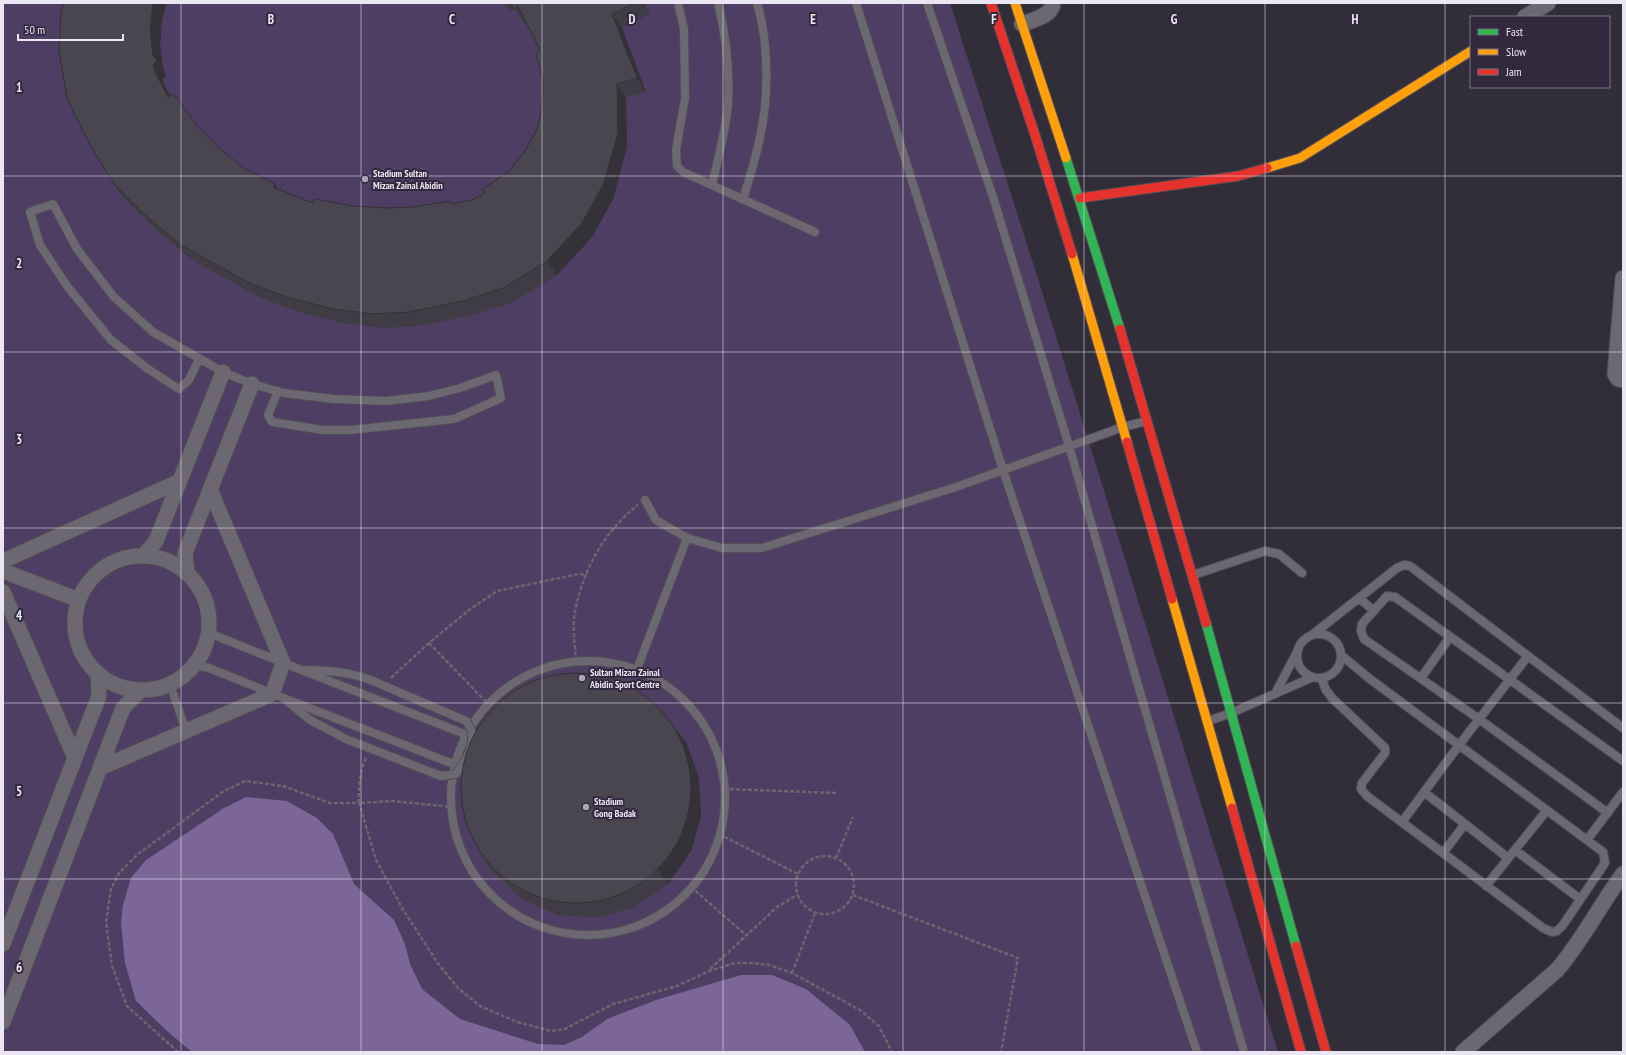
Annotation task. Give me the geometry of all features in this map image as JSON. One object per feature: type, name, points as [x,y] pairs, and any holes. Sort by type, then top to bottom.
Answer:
[{"type":"main road","points":[[991,3],[1062,220],[1123,427],[1301,1052]]},
{"type":"main road","points":[[1015,3],[1080,198],[1148,421],[1193,575],[1326,1052]]},
{"type":"main road","points":[[1080,198],[1238,176],[1300,158],[1470,52]]},
{"type":"street","points":[[1022,24],[1048,13],[1052,10],[1054,3]]},
{"type":"street","points":[[1527,16],[1548,3]]},
{"type":"street","points":[[1623,278],[1616,374],[1618,379],[1623,380]]},
{"type":"street","points":[[143,556],[156,541],[223,372]]},
{"type":"street","points":[[187,574],[185,553],[252,384]]},
{"type":"street","points":[[3,561],[180,481]]},
{"type":"street","points":[[100,768],[186,731],[279,696],[284,662],[210,489]]},
{"type":"street","points":[[143,556],[159,558],[174,564],[187,574],[197,586],[204,600],[208,615],[208,630],[205,643],[194,665],[183,676],[170,684],[156,689],[141,690],[118,686],[98,675],[85,660],[77,641],[75,620],[79,600],[90,581],[98,573],[111,564],[127,558],[143,556]]},
{"type":"street","points":[[3,571],[79,600]]},
{"type":"street","points":[[3,592],[75,758]]},
{"type":"street","points":[[3,944],[99,696],[98,675]]},
{"type":"street","points":[[3,1022],[123,708],[141,690]]},
{"type":"street","points":[[1463,1052],[1557,970],[1569,956],[1622,880]]},
{"type":"lane","points":[[678,3],[684,29],[685,98],[676,150],[677,166],[683,172],[815,232]]},
{"type":"lane","points":[[712,185],[728,104],[728,63],[718,3]]},
{"type":"lane","points":[[743,200],[760,138],[765,108],[766,63],[757,3]]},
{"type":"lane","points":[[856,3],[1003,470],[1197,1052]]},
{"type":"lane","points":[[927,3],[993,197],[1069,446],[1244,1052]]},
{"type":"lane","points":[[199,359],[189,380],[179,388],[148,369],[111,340],[67,286],[40,245],[30,212],[53,204],[77,249],[114,297],[154,332],[223,372],[252,384],[278,391],[334,399],[386,401],[429,396],[460,388],[496,375],[501,398],[454,419],[350,430],[323,430],[272,422],[268,414],[278,391]]},
{"type":"lane","points":[[645,500],[656,520],[687,538],[722,548],[762,548],[956,487],[1123,427],[1148,421]]},
{"type":"lane","points":[[637,669],[687,538]]},
{"type":"lane","points":[[1193,575],[1265,551],[1279,554],[1302,573]]},
{"type":"lane","points":[[1275,694],[1302,641],[1312,635],[1397,568],[1404,565],[1410,566],[1623,728]]},
{"type":"lane","points":[[1608,813],[1479,719],[1364,639],[1361,631],[1362,624],[1387,596],[1391,596],[1623,761]]},
{"type":"lane","points":[[1359,598],[1374,611]]},
{"type":"lane","points":[[208,630],[221,638],[467,735]]},
{"type":"lane","points":[[1207,721],[1231,713],[1317,677],[1332,673],[1340,662],[1340,649],[1332,638],[1326,635],[1312,635]]},
{"type":"lane","points":[[1421,678],[1450,637]]},
{"type":"lane","points":[[1297,652],[1298,665],[1302,670],[1317,677],[1332,698],[1385,748],[1385,753],[1362,783],[1361,789],[1367,796],[1543,928],[1552,932],[1557,931],[1563,925],[1605,863],[1603,852],[1341,656]]},
{"type":"lane","points":[[1402,822],[1509,679],[1528,656]]},
{"type":"lane","points":[[576,661],[601,661],[637,669],[674,690],[702,722],[715,747],[721,768],[724,789],[724,812],[719,834],[708,862],[691,886],[669,908],[642,923],[628,929],[605,933],[582,934],[552,930],[523,919],[510,911],[498,901],[469,865],[457,837],[452,807],[454,770],[467,735],[488,704],[513,683],[543,668],[576,661]]},
{"type":"lane","points":[[194,665],[210,668],[456,765]]},
{"type":"lane","points":[[279,696],[310,720],[346,739],[434,775],[448,776],[456,774],[460,769],[473,739],[470,726],[460,717],[373,680],[360,676],[338,671],[299,669]]},
{"type":"lane","points":[[170,684],[186,731]]},
{"type":"lane","points":[[1424,792],[1508,858]]},
{"type":"lane","points":[[1587,840],[1623,792]]},
{"type":"lane","points":[[1486,886],[1547,810]]},
{"type":"lane","points":[[1443,853],[1465,824]]},
{"type":"lane","points":[[1515,850],[1580,899]]},
{"type":"path","points":[[576,661],[574,620],[578,597],[587,575],[598,550],[613,528],[626,515],[645,500]]},
{"type":"path","points":[[384,685],[429,643],[469,610],[497,591],[579,574],[587,575]]},
{"type":"path","points":[[429,643],[488,704]]},
{"type":"path","points":[[369,748],[361,769],[358,791],[359,803],[376,860],[402,908],[439,964],[458,988],[480,1006],[517,1022],[551,1031],[565,1030],[613,1004],[677,986],[709,971],[736,963],[752,963],[769,965],[792,973],[860,1010],[879,1026],[892,1052]]},
{"type":"path","points":[[178,1052],[127,1006],[112,966],[106,922],[111,888],[119,873],[138,854],[224,791],[245,781],[283,786],[330,803],[392,801],[452,807]]},
{"type":"path","points":[[724,789],[836,793]]},
{"type":"path","points":[[836,858],[853,817]]},
{"type":"path","points":[[719,834],[798,874]]},
{"type":"path","points":[[828,856],[836,858],[844,863],[850,870],[854,879],[853,895],[846,906],[838,912],[828,914],[815,913],[809,910],[802,903],[797,895],[796,885],[798,874],[810,860],[828,856]]},
{"type":"path","points":[[691,886],[747,936]]},
{"type":"path","points":[[709,971],[777,907],[797,895]]},
{"type":"path","points":[[853,895],[1018,958],[1001,1052]]},
{"type":"path","points":[[792,973],[815,913]]},
{"type":"shaded area","name":"Sultan Mizan Zainal Abidin Sport Centre","points":[[3,3],[950,3],[1046,304],[1278,1052],[3,1052]]},
{"type":"shaded area","points":[[246,797],[287,801],[317,818],[333,834],[354,884],[394,920],[405,944],[410,964],[422,989],[460,1019],[538,1044],[564,1045],[582,1037],[607,1019],[656,1000],[741,975],[772,975],[806,989],[850,1025],[865,1052],[192,1052],[168,1032],[136,1001],[125,963],[121,922],[123,905],[131,878],[146,860],[224,808]]},
{"type":"building","points":[[64,3],[153,3],[150,30],[153,55],[157,61],[153,65],[168,97],[174,94],[197,126],[219,148],[242,167],[275,184],[273,187],[313,203],[315,199],[353,206],[385,208],[413,207],[451,201],[452,204],[475,199],[484,194],[483,189],[508,172],[525,151],[537,129],[542,107],[543,81],[536,54],[540,50],[518,6],[515,9],[510,3],[635,3],[612,14],[637,78],[617,84],[618,133],[603,185],[582,223],[547,261],[503,288],[463,301],[409,312],[373,314],[333,309],[287,297],[249,283],[181,245],[146,216],[114,184],[90,145],[67,99],[59,51],[61,11]]},
{"type":"building","name":"Stadium Gong Badak","points":[[576,673],[598,675],[620,682],[640,692],[665,715],[672,724],[686,755],[689,766],[691,788],[689,810],[682,832],[672,852],[649,877],[640,884],[609,898],[598,901],[576,903],[554,901],[532,894],[512,884],[487,861],[480,852],[466,821],[463,810],[461,788],[463,766],[470,744],[480,724],[503,699],[512,692],[543,678],[554,675]]},
{"type":"traffic: fast","points":[[1066,158],[1120,329]]},
{"type":"traffic: fast","points":[[1206,623],[1296,946]]},
{"type":"traffic: slow","points":[[1015,3],[1066,158]]},
{"type":"traffic: slow","points":[[1267,168],[1300,158],[1470,52]]},
{"type":"traffic: slow","points":[[1072,254],[1127,442]]},
{"type":"traffic: slow","points":[[1172,599],[1232,808]]},
{"type":"traffic: jam","points":[[991,3],[1035,135],[1072,254]]},
{"type":"traffic: jam","points":[[1080,198],[1238,176],[1267,168]]},
{"type":"traffic: jam","points":[[1120,329],[1206,623]]},
{"type":"traffic: jam","points":[[1127,442],[1172,599]]},
{"type":"traffic: jam","points":[[1232,808],[1301,1052]]},
{"type":"traffic: jam","points":[[1296,946],[1326,1052]]},
{"type":"place","name":"Stadium Sultan Mizan Zainal Abidin","points":[[365,179]]},
{"type":"place","name":"Sultan Mizan Zainal Abidin Sport Centre","points":[[582,678]]},
{"type":"place","name":"Stadium Gong Badak","points":[[586,807]]}]
